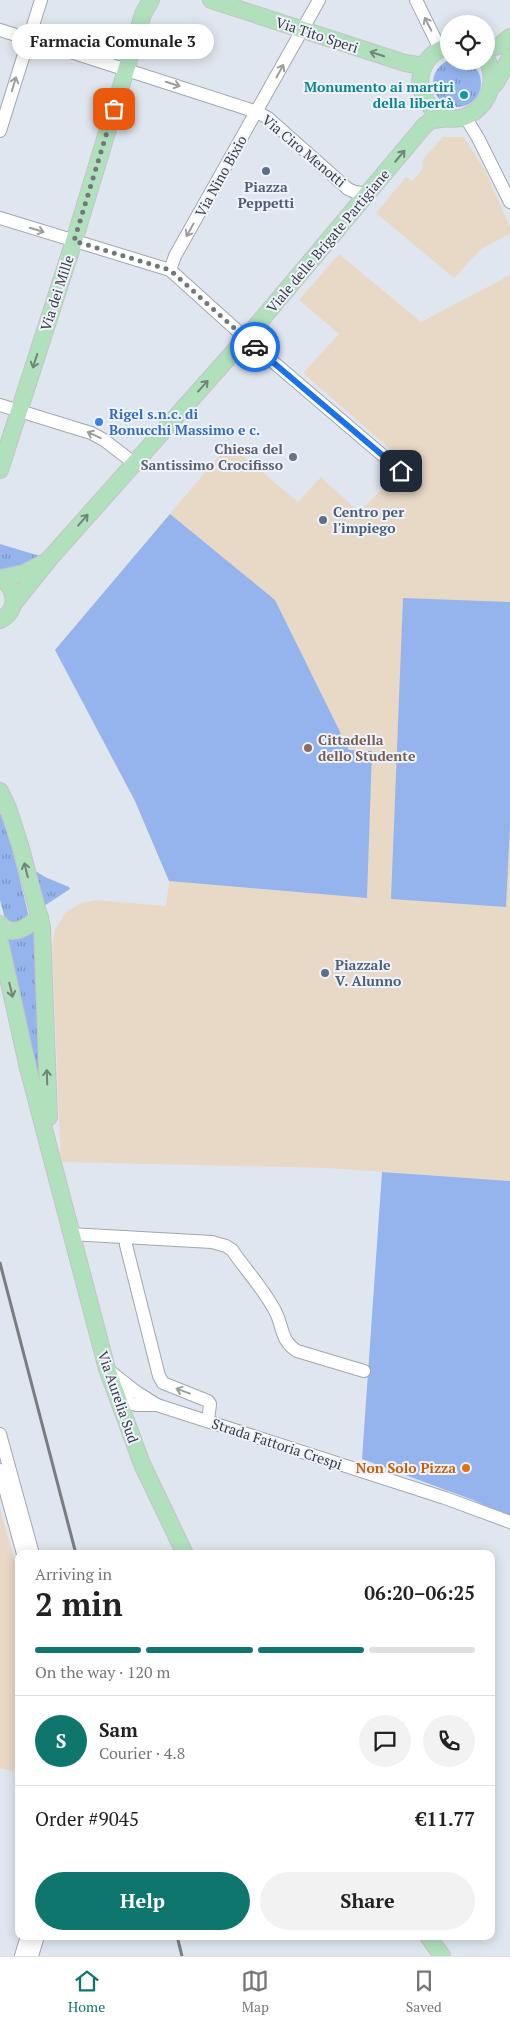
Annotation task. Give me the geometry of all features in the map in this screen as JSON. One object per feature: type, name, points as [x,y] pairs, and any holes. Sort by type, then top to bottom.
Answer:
[{"type":"main road","name":"Via Tito Speri","points":[[211,0],[405,63],[424,66]]},
{"type":"main road","name":"Via dei Mille","points":[[0,470],[74,241],[147,5]]},
{"type":"main road","points":[[495,47],[510,37]]},
{"type":"main road","points":[[440,50],[428,59],[424,66],[420,85],[423,95],[434,110],[459,118],[475,115],[489,102],[495,84],[510,58]]},
{"type":"main road","points":[[492,70],[495,84]]},
{"type":"main road","name":"Viale delle Brigate Partigiane","points":[[1,621],[8,615],[14,604],[49,560],[246,338],[425,125],[432,120],[459,118]]},
{"type":"main road","points":[[1,578],[24,573],[49,560]]},
{"type":"main road","points":[[1,578],[12,589],[14,604]]},
{"type":"main road","points":[[0,789],[20,845],[40,917],[52,1160]]},
{"type":"main road","points":[[0,924],[8,930],[21,930],[40,917]]},
{"type":"main road","points":[[0,942],[28,1068],[52,1160]]},
{"type":"main road","name":"Via Aurelia Sud","points":[[52,1160],[107,1369],[155,1494],[183,1550]]},
{"type":"main road","points":[[431,1940],[442,1956]]},
{"type":"street","points":[[0,131],[40,0]]},
{"type":"street","name":"Via Nino Bixio","points":[[170,270],[175,256],[320,0]]},
{"type":"street","points":[[416,0],[440,40]]},
{"type":"street","points":[[0,30],[19,36],[30,32]]},
{"type":"street","name":"Via Ciro Menotti","points":[[30,32],[43,43],[126,68],[257,112],[268,118],[348,189],[368,194]]},
{"type":"street","points":[[459,118],[478,138],[510,202]]},
{"type":"street","points":[[0,218],[170,270],[401,471]]},
{"type":"street","points":[[0,405],[91,433],[134,463]]},
{"type":"street","points":[[70,1234],[212,1242],[226,1246],[232,1250],[274,1309],[283,1337],[290,1347],[297,1351],[364,1371]]},
{"type":"street","points":[[126,1237],[126,1245],[163,1383],[208,1401],[210,1404],[208,1421]]},
{"type":"street","name":"Strada Fattoria Crespi","points":[[107,1369],[157,1405],[445,1498],[510,1522]]},
{"type":"street","points":[[117,1397],[124,1391],[135,1391]]},
{"type":"street","name":"Strada Fattoria Crespi","points":[[117,1397],[136,1405],[157,1405]]},
{"type":"street","points":[[126,1420],[129,1412],[136,1405]]},
{"type":"street","points":[[0,1434],[32,1550]]},
{"type":"street","points":[[0,1470],[22,1550]]},
{"type":"street","points":[[21,1956],[26,1940]]},
{"type":"street","points":[[32,1956],[37,1940]]},
{"type":"shaded area","points":[[443,137],[464,137],[485,171],[510,227],[510,234],[481,249],[454,278],[376,213],[406,177],[412,181],[422,170],[423,159]]},
{"type":"shaded area","name":"Cittadella dello Studente","points":[[339,254],[421,322],[510,275],[510,1181],[327,1168],[61,1162],[52,946],[55,930],[66,912],[81,903],[97,900],[166,906],[169,881],[135,801],[55,650],[229,444],[298,502],[321,477],[359,512],[407,464],[303,373],[339,334],[299,300]]},
{"type":"shaded area","points":[[0,1509],[15,1562],[15,1772],[0,1768]]},
{"type":"green space","points":[[440,66],[440,70],[477,70],[481,78],[481,88],[477,97],[471,103],[462,107],[452,107],[443,103],[437,97],[433,88],[433,78]]},
{"type":"green space","points":[[170,514],[275,600],[349,750],[372,751],[367,898],[169,881],[135,801],[55,650]]},
{"type":"green space","points":[[0,544],[40,556],[21,567],[0,571]]},
{"type":"green space","points":[[403,598],[510,602],[510,825],[506,907],[391,899]]},
{"type":"green space","points":[[0,813],[8,831],[28,913],[27,918],[16,926],[5,919],[0,900]]},
{"type":"green space","points":[[34,870],[69,887],[70,889],[44,906]]},
{"type":"green space","points":[[35,929],[42,1091],[3,935],[20,937],[28,935]]},
{"type":"green space","points":[[382,1172],[510,1181],[510,1517],[473,1500],[362,1459]]},
{"type":"railway","points":[[0,1263],[75,1550]]},
{"type":"railway","points":[[178,1940],[182,1956]]},
{"type":"way so far","points":[[114,109],[74,241],[170,270],[255,347]]},
{"type":"place","name":"Monumento ai martiri della libertà","points":[[464,95]]},
{"type":"place","name":"Farmacia Comunale 3","points":[[114,109]]},
{"type":"place","name":"Piazza Peppetti","points":[[266,171]]},
{"type":"place","name":"Rigel s.n.c. di Bonucchi Massimo e c.","points":[[99,422]]},
{"type":"place","name":"Chiesa del Santissimo Crocifisso","points":[[293,457]]},
{"type":"place","name":"Centro per l'impiego","points":[[323,520]]},
{"type":"place","name":"Cittadella dello Studente","points":[[308,748]]},
{"type":"place","name":"Piazzale V. Alunno","points":[[325,973]]},
{"type":"place","name":"Non Solo Pizza","points":[[466,1468]]},
{"type":"route","points":[[255,347],[401,471]]}]
